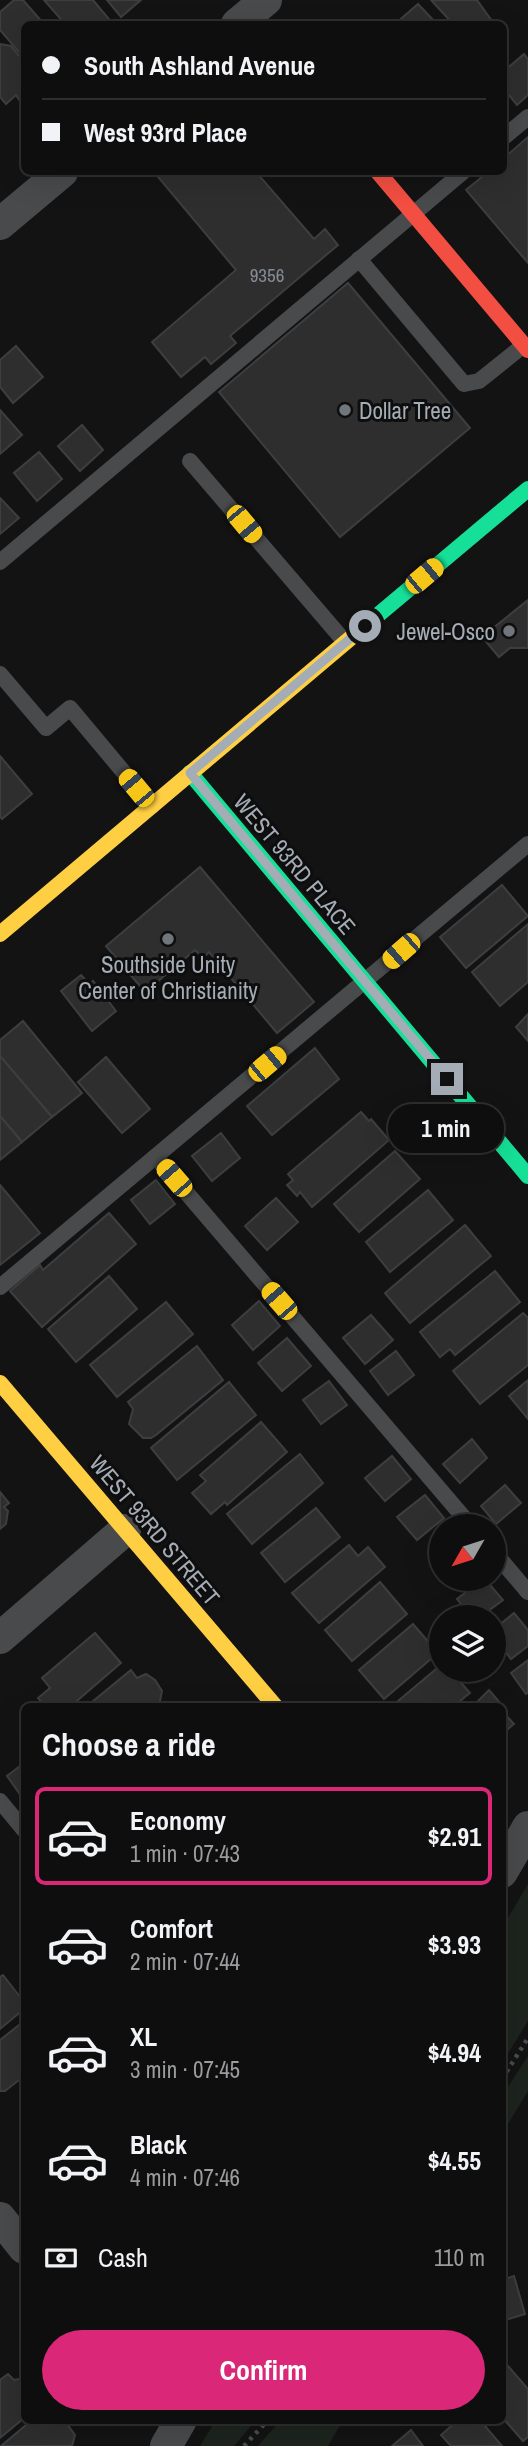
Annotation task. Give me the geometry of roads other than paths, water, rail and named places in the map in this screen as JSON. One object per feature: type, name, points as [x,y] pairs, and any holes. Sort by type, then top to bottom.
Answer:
[{"type":"street","points":[[0,224],[58,175]]},
{"type":"street","points":[[380,175],[526,347]]},
{"type":"street","points":[[0,934],[528,489]]},
{"type":"street","name":"WEST 93RD PLACE","points":[[190,773],[528,1176]]},
{"type":"street","name":"WEST 93RD STREET","points":[[0,1383],[272,1703]]},
{"type":"street","points":[[0,1637],[125,1530]]},
{"type":"street","points":[[506,1865],[528,1827]]},
{"type":"street","points":[[0,2218],[21,2244]]},
{"type":"lane","points":[[507,134],[528,117]]},
{"type":"lane","points":[[0,562],[459,175]]},
{"type":"lane","points":[[359,259],[464,384],[479,381],[526,347]]},
{"type":"lane","points":[[190,461],[345,642]]},
{"type":"lane","points":[[0,674],[46,728],[70,708],[152,806]]},
{"type":"lane","points":[[0,1287],[528,844]]},
{"type":"lane","points":[[156,1157],[461,1514]]},
{"type":"lane","points":[[506,1566],[528,1592]]},
{"type":"lane","points":[[0,1801],[21,1826]]},
{"type":"place","name":"Dollar Tree","points":[[345,410]]},
{"type":"place","name":"Jewel-Osco","points":[[509,631]]},
{"type":"place","name":"Southside Unity Center of Christianity","points":[[168,939]]}]
